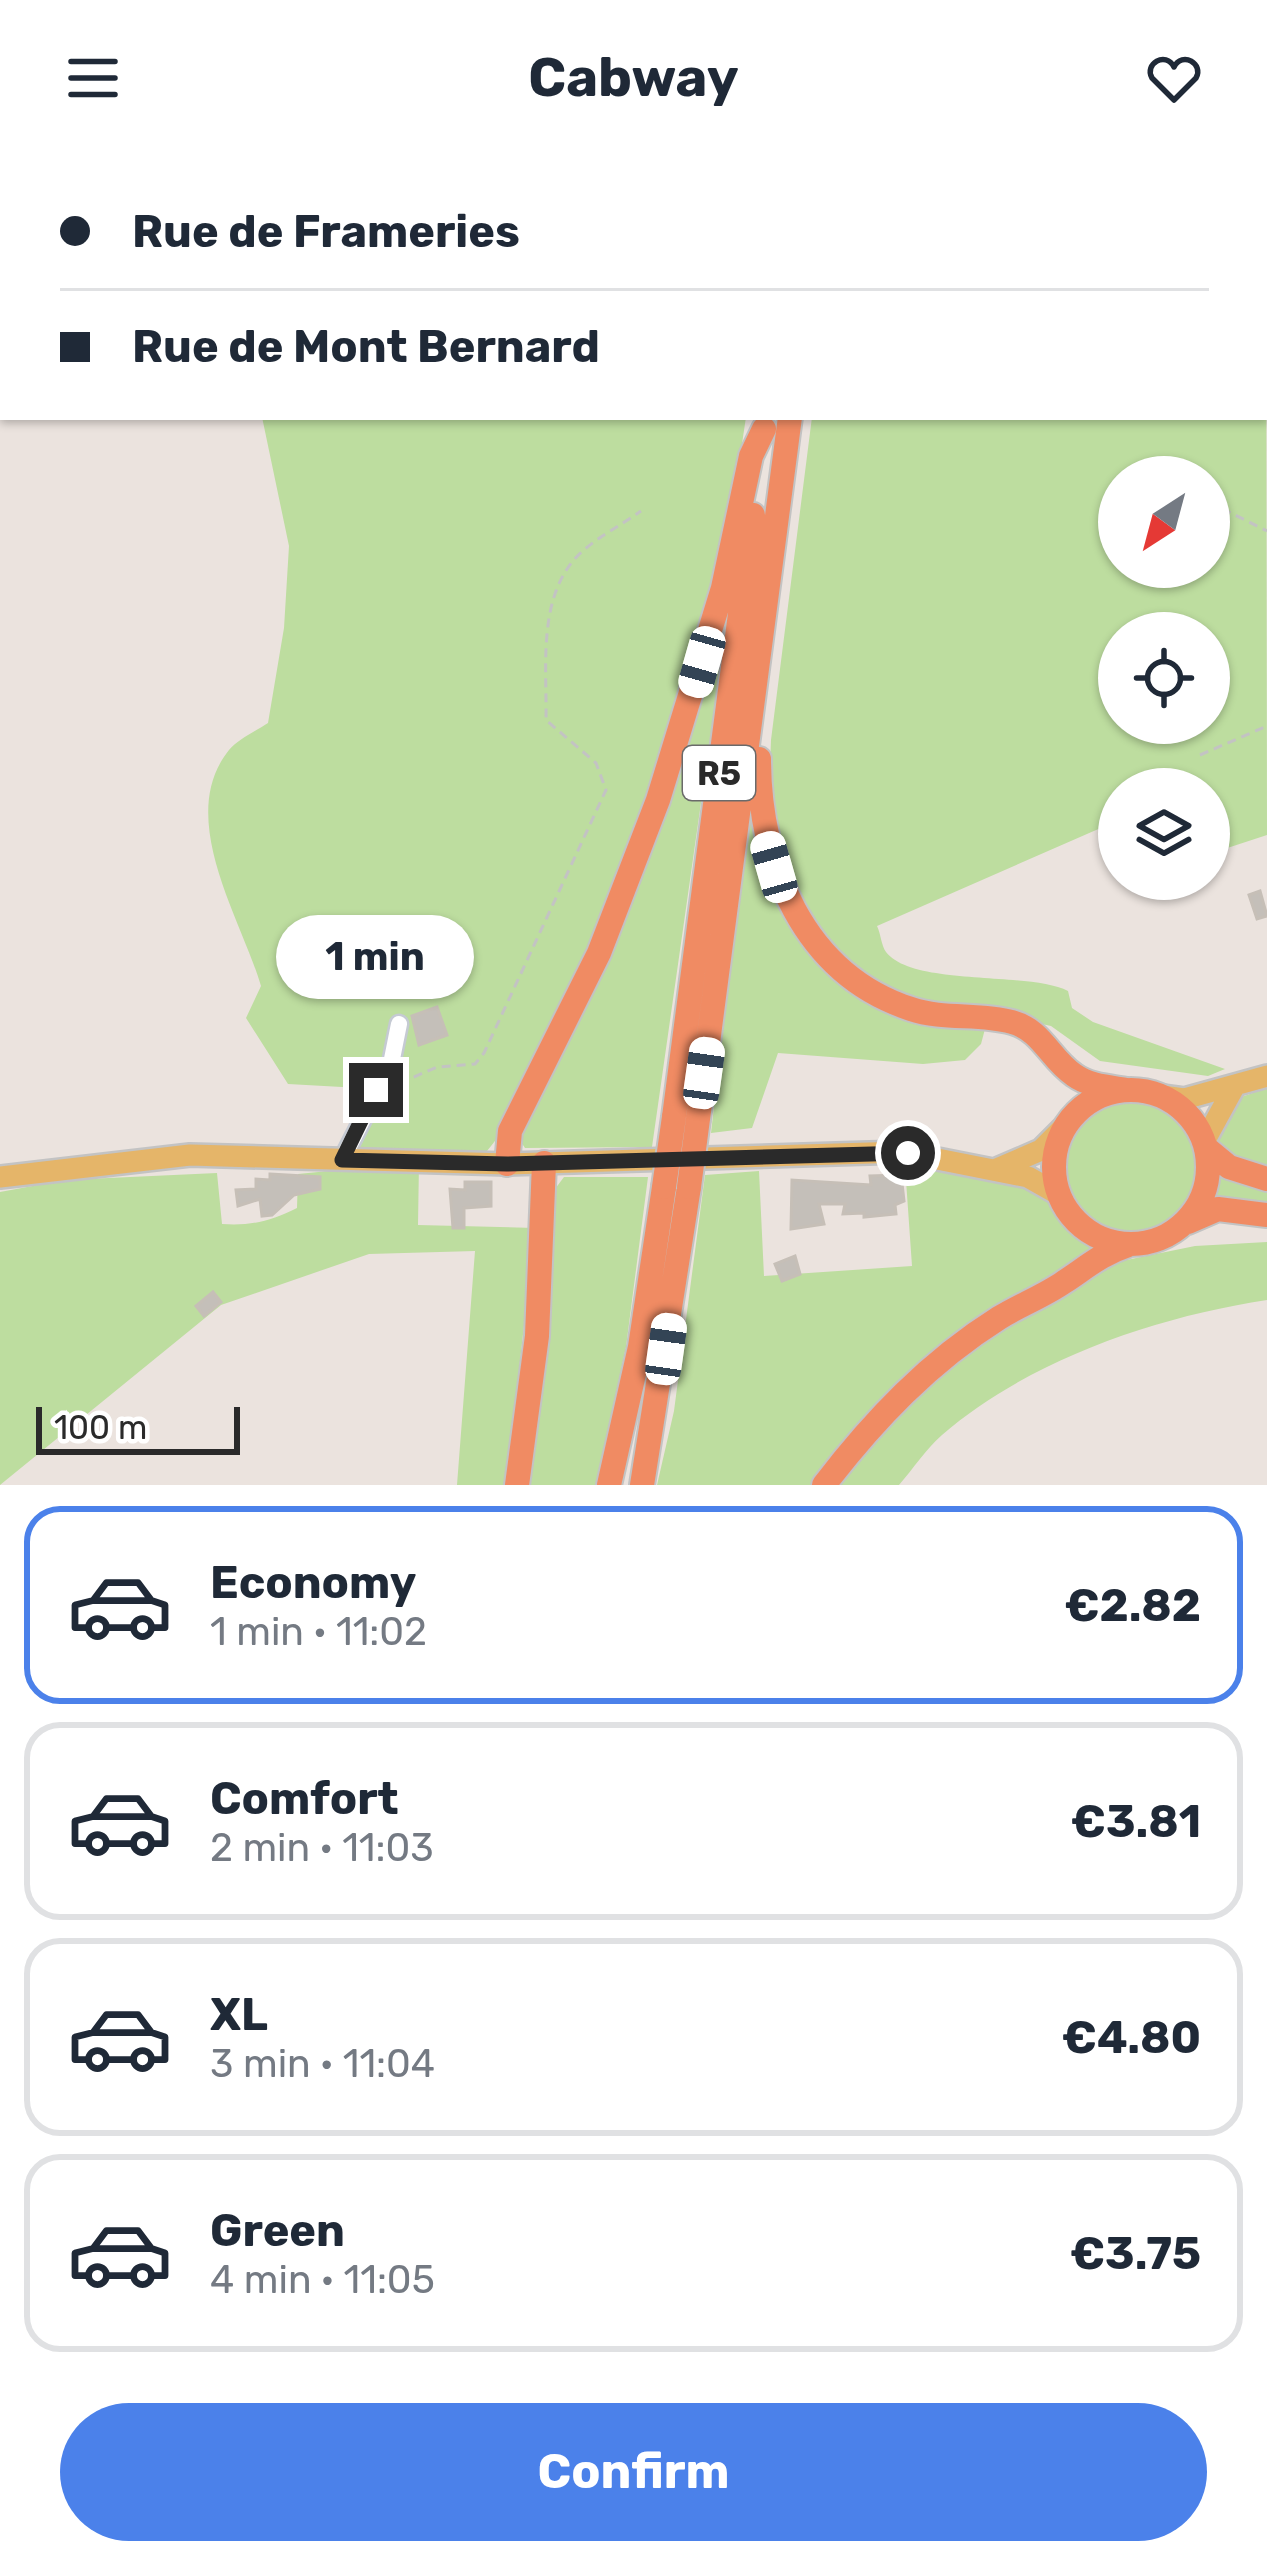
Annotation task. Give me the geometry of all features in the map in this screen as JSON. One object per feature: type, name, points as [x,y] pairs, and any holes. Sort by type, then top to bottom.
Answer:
[{"type":"highway","name":"R5","points":[[642,1485],[676,1187],[752,707],[790,420]]},
{"type":"highway","name":"R5","points":[[686,1118],[765,423]]},
{"type":"highway","points":[[507,1164],[510,1131],[591,971],[658,800],[723,588],[751,457],[765,423]]},
{"type":"highway","points":[[752,707],[769,848],[786,897],[821,950],[876,994],[950,1018],[1011,1022],[1044,1041],[1074,1075],[1162,1096],[1188,1114],[1205,1145],[1229,1167],[1267,1179]]},
{"type":"highway","points":[[1127,1090],[1092,1100],[1066,1125],[1053,1166],[1058,1194],[1085,1230],[1128,1245]]},
{"type":"highway","points":[[1186,1223],[1203,1196],[1205,1145]]},
{"type":"highway","points":[[518,1485],[537,1336],[544,1163]]},
{"type":"highway","name":"R5","points":[[610,1485],[676,1187]]},
{"type":"highway","points":[[824,1485],[868,1429],[926,1372],[998,1319],[1065,1282],[1096,1256],[1159,1240],[1218,1209],[1267,1215]]},
{"type":"main road","points":[[1162,1096],[1184,1100],[1267,1076]]},
{"type":"main road","points":[[1205,1145],[1233,1089]]},
{"type":"main road","points":[[995,1169],[1041,1150],[1066,1125]]},
{"type":"main road","points":[[0,1177],[190,1155],[507,1164],[902,1152],[1028,1177],[1058,1194]]},
{"type":"street","points":[[342,1160],[392,1064],[399,1024]]},
{"type":"path","points":[[401,1083],[437,1067],[475,1064],[484,1053],[606,790],[596,763],[546,720],[546,642],[560,584],[572,561],[641,511]]},
{"type":"path","points":[[1230,512],[1267,531]]},
{"type":"path","points":[[1200,755],[1267,726]]},
{"type":"green space","points":[[263,420],[745,420],[717,571],[649,797],[528,1085],[487,1151],[353,1151],[378,1089],[288,1084],[246,1018],[261,986],[217,868],[208,806],[214,777],[229,750],[268,723],[284,628],[289,546]]},
{"type":"green space","points":[[812,420],[1266,420],[1267,835],[1230,847],[1230,768],[1098,768],[1098,829],[877,926],[886,952],[900,963],[945,974],[1050,985],[1068,991],[1072,1008],[1093,1022],[1225,1069],[1208,1076],[1100,1061],[1051,1026],[905,995],[849,963],[812,923],[776,842],[769,791],[771,740]]},
{"type":"green space","points":[[732,585],[652,1147],[525,1148],[519,1139]]},
{"type":"green space","points":[[756,815],[827,963],[985,1029],[981,1044],[965,1060],[923,1064],[778,1053],[752,1128],[711,1133],[747,816]]},
{"type":"green space","points":[[1267,1088],[1267,1170],[1226,1152],[1216,1140],[1230,1101]]},
{"type":"green space","points":[[1129,1101],[1154,1106],[1176,1120],[1190,1142],[1195,1167],[1190,1192],[1176,1214],[1154,1228],[1129,1233],[1104,1228],[1082,1214],[1068,1192],[1063,1167],[1068,1142],[1082,1120],[1104,1106]]},
{"type":"green space","points":[[419,1162],[418,1225],[535,1228],[506,1485],[457,1485],[475,1251],[369,1254],[221,1305],[0,1485],[0,1192],[65,1180],[217,1173],[222,1224],[242,1224],[297,1208],[298,1174]]},
{"type":"green space","points":[[905,1166],[1035,1185],[1067,1223],[1097,1245],[1067,1271],[1015,1298],[814,1485],[657,1485],[674,1411],[705,1175],[759,1171],[764,1276],[912,1266]]},
{"type":"green space","points":[[1220,1173],[1267,1189],[1267,1204],[1212,1204]]},
{"type":"green space","points":[[564,1177],[648,1177],[626,1347],[596,1485],[524,1485],[552,1193]]},
{"type":"green space","points":[[1267,1242],[1267,1300],[1181,1318],[1095,1346],[976,1408],[936,1441],[899,1485],[837,1485],[925,1388],[996,1331],[1097,1266],[1195,1246]]},
{"type":"building","points":[[1260,891],[1267,916],[1257,919],[1249,895]]},
{"type":"building","points":[[437,1007],[447,1035],[419,1045],[412,1016]]},
{"type":"building","points":[[270,1174],[320,1177],[320,1189],[294,1195],[272,1215],[262,1216],[260,1199],[238,1206],[236,1190],[256,1189],[256,1179],[270,1180]]},
{"type":"building","points":[[901,1175],[904,1201],[895,1205],[896,1214],[864,1217],[864,1213],[843,1214],[845,1204],[819,1204],[824,1224],[791,1229],[792,1180],[871,1185],[870,1176]]},
{"type":"building","points":[[465,1182],[491,1182],[491,1206],[464,1208],[464,1228],[453,1228],[450,1189],[465,1190]]},
{"type":"building","points":[[795,1256],[800,1274],[782,1281],[775,1264]]},
{"type":"building","points":[[213,1292],[221,1302],[204,1316],[196,1306]]},
{"type":"route","points":[[376,1090],[342,1160],[507,1164],[908,1153]]}]
